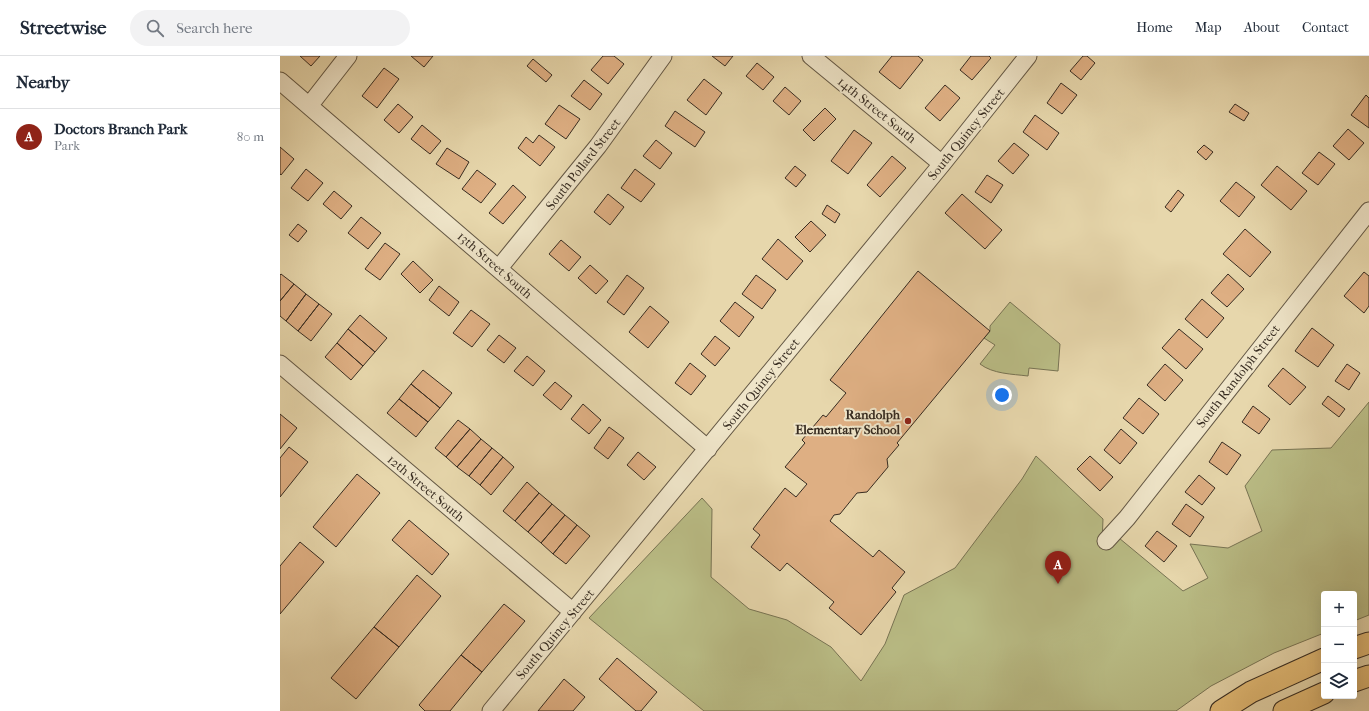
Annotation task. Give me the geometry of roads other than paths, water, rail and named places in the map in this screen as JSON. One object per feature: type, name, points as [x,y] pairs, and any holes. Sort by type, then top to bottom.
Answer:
[{"type":"main road","points":[[1357,647],[1369,643]]},
{"type":"main road","points":[[1221,711],[1251,692],[1321,660]]},
{"type":"main road","points":[[1357,680],[1369,676]]},
{"type":"main road","points":[[1284,711],[1321,694]]},
{"type":"street","points":[[310,106],[348,56]]},
{"type":"street","name":"South Pollard Street","points":[[499,268],[598,146],[663,56]]},
{"type":"street","name":"14th Street South","points":[[811,56],[942,164]]},
{"type":"street","name":"South Quincy Street","points":[[491,711],[942,164],[1028,56]]},
{"type":"street","name":"13th Street South","points":[[280,81],[708,449]]},
{"type":"street","name":"South Randolph Street","points":[[1106,541],[1127,518],[1369,211]]},
{"type":"street","name":"12th Street South","points":[[280,364],[572,612]]},
{"type":"place","name":"Randolph Elementary School","points":[[908,421]]},
{"type":"place","name":"Doctors Branch Park","points":[[1058,584]]}]
